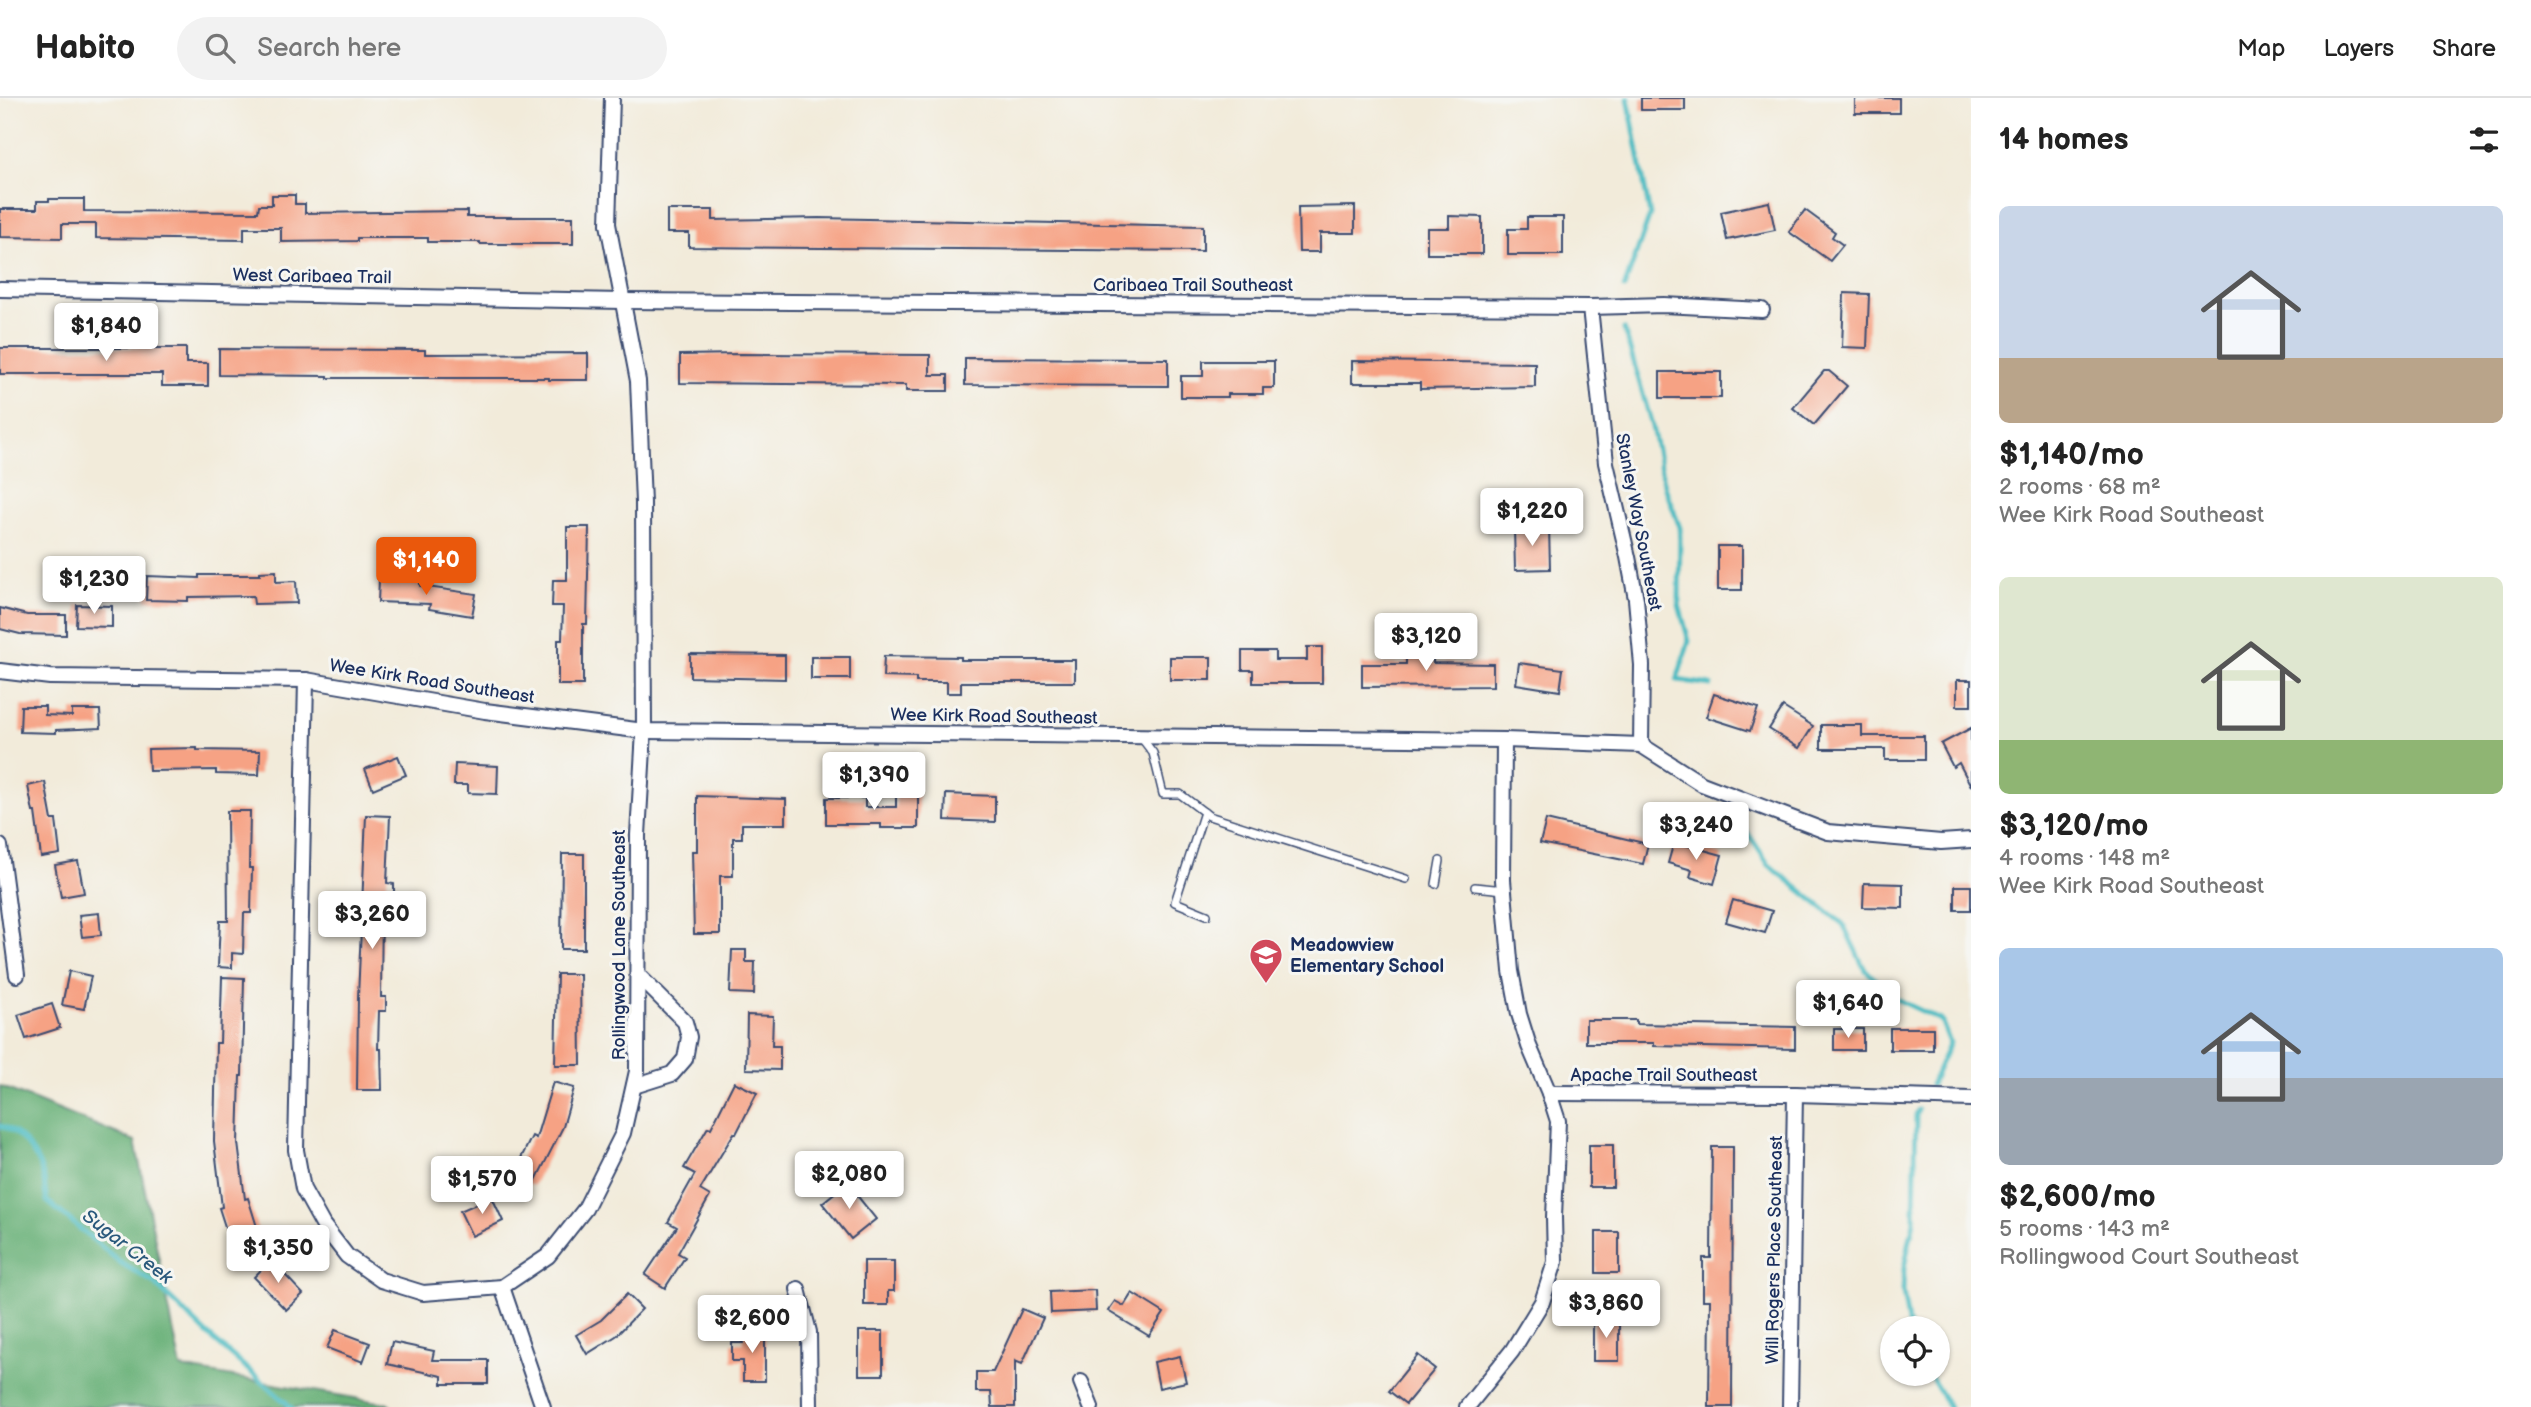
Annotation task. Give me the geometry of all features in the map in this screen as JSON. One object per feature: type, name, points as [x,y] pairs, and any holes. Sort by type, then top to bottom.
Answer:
[{"type":"street","name":"Rollingwood Lane Southeast","points":[[306,680],[296,1057],[296,1150],[303,1189],[323,1225],[347,1256],[382,1280],[423,1293],[502,1287],[548,1256],[585,1209],[623,1133],[637,1071],[638,835],[643,731],[643,503],[638,381],[608,224],[612,98]]},
{"type":"street","name":"West Caribaea Trail","points":[[0,289],[623,301]]},
{"type":"street","name":"Caribaea Trail Southeast","points":[[623,301],[1590,307],[1664,305],[1762,310]]},
{"type":"street","name":"Stanley Way Southeast","points":[[1590,307],[1606,463],[1636,599],[1642,665],[1641,745]]},
{"type":"street","name":"Wee Kirk Road Southeast","points":[[0,673],[50,677],[306,680],[485,711],[643,731],[1504,740],[1641,745]]},
{"type":"street","name":"Apache Trail Southeast","points":[[1504,740],[1503,890],[1511,971],[1519,1014],[1549,1093],[1795,1094],[1971,1099]]},
{"type":"street","points":[[1641,745],[1702,784],[1828,832],[1941,842],[1971,839]]},
{"type":"street","points":[[0,846],[17,975]]},
{"type":"street","points":[[634,1086],[672,1074],[685,1059],[688,1037],[685,1021],[638,975]]},
{"type":"street","points":[[1467,1407],[1512,1351],[1542,1302],[1555,1262],[1558,1121],[1549,1093]]},
{"type":"street","name":"Will Rogers Place Southeast","points":[[1790,1407],[1795,1094]]},
{"type":"street","points":[[502,1287],[543,1407]]},
{"type":"street","points":[[798,1289],[809,1332],[810,1407]]},
{"type":"street","points":[[1081,1382],[1091,1407]]},
{"type":"lane","points":[[1140,736],[1153,754],[1163,794],[1180,794],[1209,816],[1406,879]]},
{"type":"lane","points":[[1204,812],[1175,902],[1207,915]]},
{"type":"lane","points":[[1436,884],[1440,861]]},
{"type":"lane","points":[[1475,887],[1503,890]]},
{"type":"green space","points":[[0,1086],[135,1141],[181,1368],[389,1404],[391,1407],[0,1407]]},
{"type":"building","points":[[1641,98],[1685,98],[1685,110],[1641,110]]},
{"type":"building","points":[[1855,98],[1899,98],[1899,113],[1855,113]]},
{"type":"building","points":[[272,195],[295,195],[295,204],[305,204],[305,213],[467,211],[467,217],[573,217],[573,244],[428,242],[428,238],[281,242],[281,228],[244,228],[244,240],[96,238],[96,224],[62,224],[62,238],[0,237],[0,209],[37,209],[37,201],[49,199],[84,199],[84,211],[258,212],[259,205],[272,205]]},
{"type":"building","points":[[1769,202],[1775,230],[1727,240],[1721,212]]},
{"type":"building","points":[[1355,206],[1355,233],[1320,233],[1320,252],[1299,252],[1298,207]]},
{"type":"building","points":[[667,210],[713,210],[713,220],[819,218],[1203,226],[1203,251],[689,247],[689,233],[667,233]]},
{"type":"building","points":[[1805,210],[1835,232],[1832,237],[1843,245],[1830,261],[1789,232]]},
{"type":"building","points":[[1449,216],[1482,217],[1482,254],[1427,254],[1427,228],[1449,228]]},
{"type":"building","points":[[1527,217],[1563,217],[1563,255],[1508,255],[1508,229],[1527,229]]},
{"type":"building","points":[[1844,293],[1869,294],[1867,348],[1842,347]]},
{"type":"building","points":[[0,348],[186,348],[186,363],[208,363],[208,386],[162,386],[162,374],[0,374]]},
{"type":"building","points":[[219,349],[425,350],[425,354],[588,353],[588,380],[219,375]]},
{"type":"building","points":[[680,355],[930,355],[930,375],[948,375],[948,391],[906,391],[906,385],[680,383]]},
{"type":"building","points":[[965,358],[1168,359],[1168,386],[965,385]]},
{"type":"building","points":[[1203,361],[1274,361],[1274,388],[1263,388],[1263,394],[1181,397],[1181,376],[1203,376]]},
{"type":"building","points":[[1352,361],[1535,363],[1535,387],[1420,389],[1420,383],[1352,383]]},
{"type":"building","points":[[1824,371],[1829,371],[1847,386],[1814,425],[1793,408]]},
{"type":"building","points":[[1660,372],[1721,372],[1721,398],[1660,398]]},
{"type":"building","points":[[1549,526],[1550,569],[1515,570],[1514,527]]},
{"type":"building","points":[[567,527],[589,527],[587,624],[583,624],[583,685],[558,685],[558,640],[562,640],[563,606],[552,606],[553,580],[567,580]]},
{"type":"building","points":[[1718,546],[1742,546],[1742,590],[1718,590]]},
{"type":"building","points":[[276,571],[276,582],[296,581],[297,603],[254,604],[253,596],[188,597],[188,601],[146,600],[147,576],[199,578],[199,575],[260,575],[260,572]]},
{"type":"building","points":[[379,580],[420,581],[420,586],[476,594],[472,616],[429,609],[430,604],[378,602]]},
{"type":"building","points":[[77,605],[112,606],[112,627],[76,626]]},
{"type":"building","points":[[0,608],[27,615],[66,615],[66,635],[20,634],[0,629]]},
{"type":"building","points":[[1307,647],[1322,647],[1322,683],[1253,683],[1253,670],[1242,670],[1242,651],[1275,651],[1275,660],[1307,660]]},
{"type":"building","points":[[1406,651],[1433,651],[1433,663],[1493,664],[1493,686],[1362,687],[1362,664],[1406,664]]},
{"type":"building","points":[[690,654],[785,655],[785,679],[690,677]]},
{"type":"building","points":[[884,656],[961,657],[961,660],[1075,660],[1075,682],[961,682],[961,693],[947,693],[947,682],[916,682],[916,678],[883,677]]},
{"type":"building","points":[[811,657],[850,657],[850,679],[811,679]]},
{"type":"building","points":[[1170,657],[1211,657],[1211,680],[1170,680]]},
{"type":"building","points":[[1519,663],[1563,669],[1560,691],[1516,684]]},
{"type":"building","points":[[1957,680],[1971,680],[1971,706],[1957,706]]},
{"type":"building","points":[[1714,694],[1758,708],[1750,731],[1706,717]]},
{"type":"building","points":[[21,706],[45,706],[45,715],[72,716],[72,710],[100,710],[101,728],[56,730],[56,733],[20,732]]},
{"type":"building","points":[[1783,707],[1813,726],[1799,748],[1769,729]]},
{"type":"building","points":[[1821,725],[1862,725],[1862,736],[1924,736],[1924,760],[1885,760],[1885,749],[1821,749]]},
{"type":"building","points":[[1971,728],[1971,786],[1959,763],[1953,767],[1941,744]]},
{"type":"building","points":[[148,749],[260,751],[259,775],[216,774],[216,770],[149,771]]},
{"type":"building","points":[[398,756],[406,775],[373,789],[365,769]]},
{"type":"building","points":[[455,764],[498,766],[497,794],[468,793],[468,785],[454,785]]},
{"type":"building","points":[[45,782],[52,820],[56,820],[60,854],[41,857],[35,812],[28,786]]},
{"type":"building","points":[[896,793],[918,793],[918,828],[881,828],[881,824],[826,824],[826,798],[865,798],[865,807],[896,807]]},
{"type":"building","points":[[946,794],[995,796],[995,822],[945,820]]},
{"type":"building","points":[[697,796],[786,799],[786,824],[742,824],[742,838],[733,838],[733,876],[720,876],[720,934],[694,934],[692,851],[697,851]]},
{"type":"building","points":[[227,811],[250,811],[249,868],[252,868],[251,913],[244,913],[243,954],[232,953],[232,968],[218,967],[220,921],[228,921]]},
{"type":"building","points":[[366,815],[390,816],[387,883],[394,884],[394,904],[382,904],[381,997],[386,997],[386,1011],[379,1011],[378,1049],[381,1049],[382,1090],[357,1090]]},
{"type":"building","points":[[1546,820],[1648,844],[1643,864],[1540,843]]},
{"type":"building","points":[[1674,842],[1722,855],[1714,884],[1690,877],[1692,870],[1668,863]]},
{"type":"building","points":[[562,854],[584,854],[584,949],[561,949]]},
{"type":"building","points":[[78,861],[84,893],[61,897],[55,865]]},
{"type":"building","points":[[1864,883],[1903,884],[1903,908],[1863,907]]},
{"type":"building","points":[[1955,886],[1971,886],[1971,910],[1955,910]]},
{"type":"building","points":[[1733,900],[1772,911],[1765,933],[1726,922]]},
{"type":"building","points":[[99,913],[101,935],[82,937],[79,915]]},
{"type":"building","points":[[732,950],[746,950],[746,962],[755,962],[754,994],[730,993]]},
{"type":"building","points":[[69,971],[91,976],[84,1009],[62,1005]]},
{"type":"building","points":[[557,974],[580,974],[581,1065],[555,1065]]},
{"type":"building","points":[[222,977],[244,978],[238,1143],[245,1199],[248,1198],[262,1243],[240,1250],[235,1237],[229,1239],[219,1208],[222,1207],[214,1141],[216,1043],[220,1043]]},
{"type":"building","points":[[52,1004],[60,1028],[26,1039],[18,1015]]},
{"type":"building","points":[[747,1015],[773,1016],[772,1046],[780,1046],[780,1070],[746,1069]]},
{"type":"building","points":[[1586,1020],[1636,1020],[1636,1024],[1795,1027],[1795,1049],[1586,1043]]},
{"type":"building","points":[[1890,1028],[1933,1028],[1933,1050],[1890,1050]]},
{"type":"building","points":[[1834,1029],[1863,1029],[1863,1050],[1834,1050]]},
{"type":"building","points":[[553,1082],[574,1088],[563,1127],[533,1186],[512,1176],[532,1136],[536,1138]]},
{"type":"building","points":[[734,1082],[757,1093],[736,1134],[734,1133],[700,1190],[710,1196],[678,1253],[685,1257],[665,1288],[645,1275],[677,1227],[668,1222],[695,1174],[684,1168],[708,1127],[711,1128]]},
{"type":"building","points":[[1589,1145],[1613,1145],[1613,1187],[1589,1187]]},
{"type":"building","points":[[1712,1147],[1733,1147],[1732,1407],[1709,1407],[1710,1300],[1703,1300],[1703,1258],[1711,1258]]},
{"type":"building","points":[[847,1183],[876,1219],[851,1239],[822,1203]]},
{"type":"building","points":[[492,1197],[503,1221],[472,1236],[460,1211]]},
{"type":"building","points":[[1596,1232],[1619,1232],[1619,1273],[1596,1273]]},
{"type":"building","points":[[271,1260],[303,1294],[286,1310],[254,1277]]},
{"type":"building","points":[[864,1261],[894,1261],[894,1291],[888,1291],[888,1305],[864,1305]]},
{"type":"building","points":[[1095,1290],[1096,1311],[1051,1313],[1050,1292]]},
{"type":"building","points":[[1132,1293],[1164,1313],[1149,1336],[1108,1311],[1115,1301],[1124,1306]]},
{"type":"building","points":[[627,1294],[642,1309],[616,1336],[587,1354],[576,1335],[601,1320]]},
{"type":"building","points":[[1022,1309],[1043,1318],[1022,1364],[1015,1361],[1015,1407],[992,1407],[991,1392],[976,1392],[976,1372],[993,1372]]},
{"type":"building","points":[[1593,1319],[1619,1319],[1619,1361],[1593,1361]]},
{"type":"building","points":[[335,1330],[370,1343],[363,1362],[327,1348]]},
{"type":"building","points":[[743,1330],[765,1330],[765,1381],[743,1381],[743,1361],[732,1361],[732,1343],[743,1343]]},
{"type":"building","points":[[859,1331],[883,1331],[883,1375],[859,1375]]},
{"type":"building","points":[[392,1342],[434,1351],[432,1360],[488,1360],[488,1384],[442,1384],[442,1376],[387,1364]]},
{"type":"building","points":[[1418,1355],[1435,1369],[1406,1404],[1389,1391]]},
{"type":"building","points":[[1180,1356],[1186,1382],[1159,1388],[1154,1362]]},
{"type":"waterway","points":[[1624,288],[1650,215],[1628,98]]},
{"type":"waterway","points":[[1624,329],[1651,422],[1664,484],[1680,528],[1679,605],[1689,641],[1677,680],[1711,685]]},
{"type":"waterway","points":[[1742,824],[1769,865],[1843,924],[1864,968],[1892,997],[1941,1020],[1950,1043],[1931,1085]]},
{"type":"waterway","points":[[1907,1316],[1903,1292],[1904,1268],[1914,1221],[1918,1110]]},
{"type":"waterway","name":"Sugar Creek","points":[[0,1126],[15,1133],[34,1154],[42,1171],[47,1201],[121,1263],[153,1282],[206,1333],[291,1407]]},
{"type":"waterway","points":[[1936,1386],[1949,1407]]},
{"type":"place","name":"Meadowview Elementary School","points":[[1266,985]]}]
